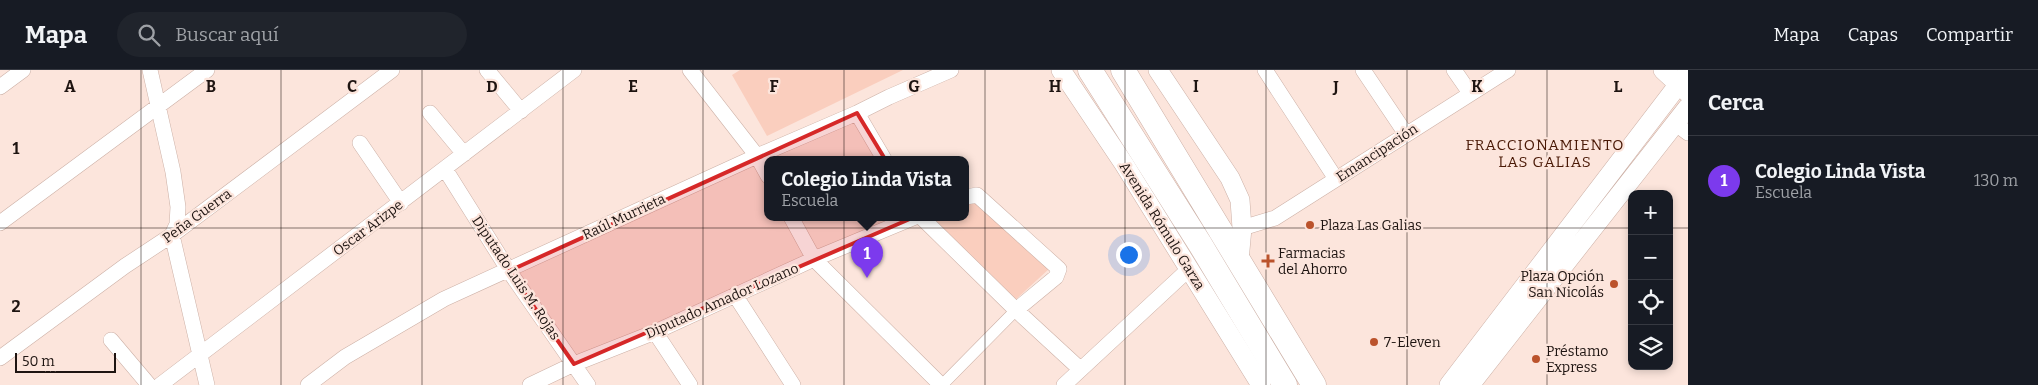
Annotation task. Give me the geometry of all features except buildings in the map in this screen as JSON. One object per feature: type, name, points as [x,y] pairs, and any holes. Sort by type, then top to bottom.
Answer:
[{"type":"main road","name":"Avenida Rómulo Garza","points":[[1090,70],[1200,244],[1285,385]]},
{"type":"main road","points":[[1123,70],[1314,385]]},
{"type":"street","points":[[0,87],[23,70]]},
{"type":"street","points":[[150,70],[178,206],[177,224],[172,235],[207,385]]},
{"type":"street","points":[[0,223],[206,70]]},
{"type":"street","name":"Peña Guerra","points":[[0,358],[125,266],[172,235],[392,70]]},
{"type":"street","points":[[487,70],[521,111]]},
{"type":"street","name":"Oscar Arizpe","points":[[160,385],[574,70]]},
{"type":"street","points":[[690,70],[757,156],[764,169]]},
{"type":"street","name":"Raúl Murrieta","points":[[308,385],[345,357],[444,299],[950,70]]},
{"type":"street","name":"Avenida Rómulo Garza","points":[[1061,70],[1124,164],[1260,385]]},
{"type":"street","points":[[1158,70],[1230,178],[1240,200],[1242,228],[1239,260]]},
{"type":"street","points":[[1265,70],[1336,179]]},
{"type":"street","points":[[1363,70],[1406,134]]},
{"type":"street","points":[[1454,70],[1470,93]]},
{"type":"street","name":"Emancipación","points":[[1242,228],[1275,218],[1508,70]]},
{"type":"street","points":[[1449,385],[1686,78],[1663,70]]},
{"type":"street","points":[[1470,385],[1682,128],[1688,107]]},
{"type":"street","points":[[430,113],[464,154]]},
{"type":"street","points":[[857,113],[882,156]]},
{"type":"street","points":[[360,143],[401,203]]},
{"type":"street","name":"Diputado Luis M. Rojas","points":[[445,169],[509,271],[588,385]]},
{"type":"street","points":[[792,221],[814,259],[942,385],[1016,310],[1056,277],[1058,270],[978,196],[974,194],[969,196]]},
{"type":"street","name":"Diputado Amador Lozano","points":[[530,385],[574,364],[655,332],[814,259],[905,221]]},
{"type":"street","points":[[925,221],[1016,310],[1080,369]]},
{"type":"street","points":[[1064,385],[1189,269]]},
{"type":"street","points":[[735,295],[793,385]]},
{"type":"street","points":[[655,332],[690,385]]},
{"type":"street","points":[[110,340],[149,385]]},
{"type":"highlighted area","points":[[857,113],[919,215],[574,364],[509,271]]},
{"type":"shaded area","points":[[740,70],[903,70],[767,136],[732,75]]},
{"type":"shaded area","points":[[973,196],[1049,269],[1013,302],[934,221],[969,221],[969,198]]},
{"type":"place","name":"Plaza Las Galias","points":[[1310,225]]},
{"type":"place","name":"Farmacias del Ahorro","points":[[1268,261]]},
{"type":"place","name":"Colegio Linda Vista","points":[[867,278]]},
{"type":"place","name":"Plaza Opción San Nicolás","points":[[1614,284]]},
{"type":"place","name":"7-Eleven","points":[[1374,342]]},
{"type":"place","name":"Préstamo Express","points":[[1536,359]]},
{"type":"district","name":"FRACCIONAMIENTO LAS GALIAS","points":[[1545,154]]}]
